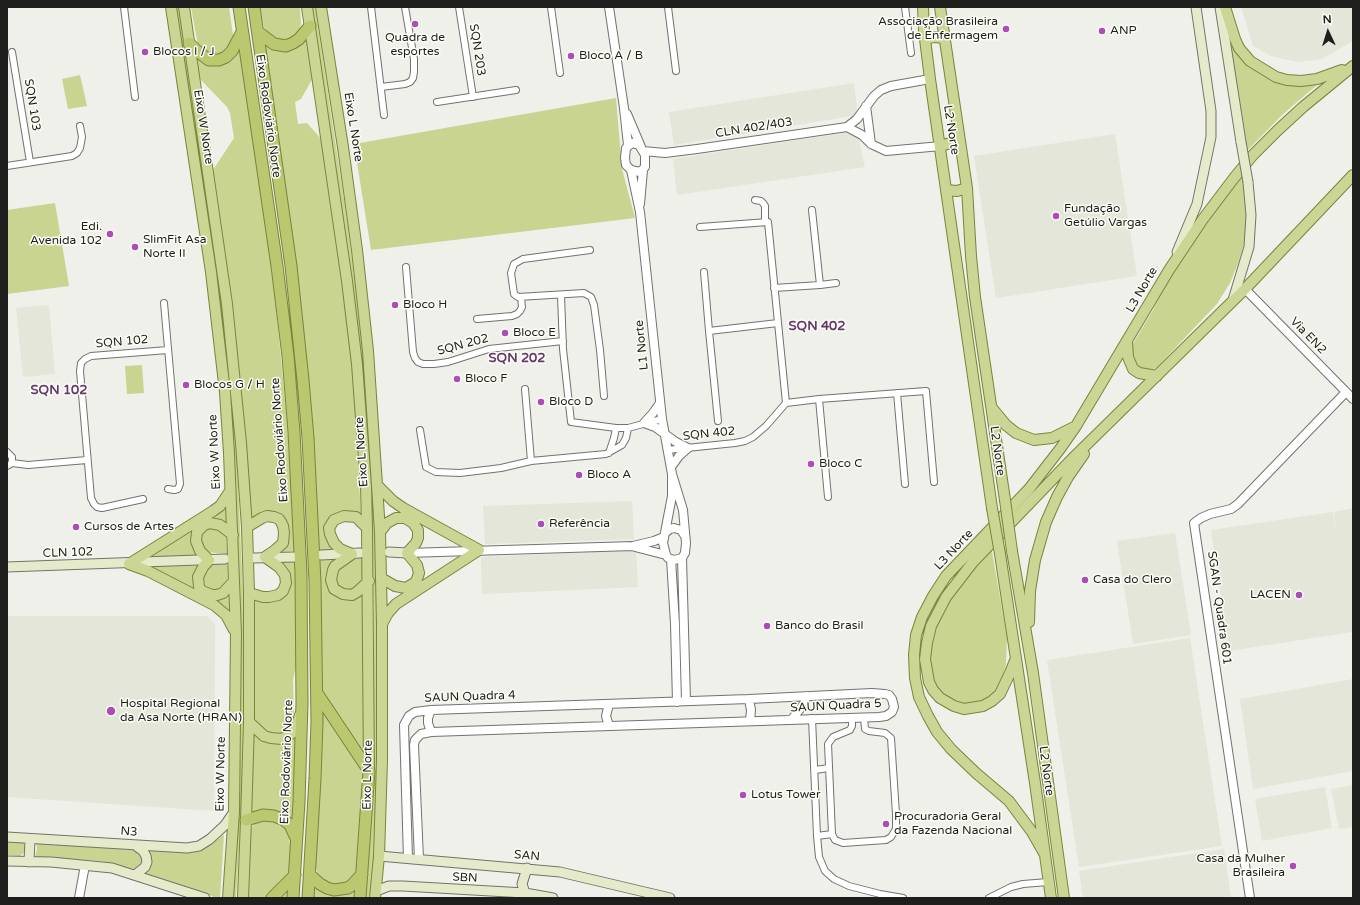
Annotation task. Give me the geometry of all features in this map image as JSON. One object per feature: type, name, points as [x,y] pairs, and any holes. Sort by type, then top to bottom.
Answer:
[{"type":"highway","name":"Eixo Rodoviário Norte","points":[[239,7],[277,266],[288,356],[294,432],[301,573],[302,703],[297,842],[293,898]]},
{"type":"highway","name":"Eixo Rodoviário Norte","points":[[254,7],[291,266],[308,438],[315,582],[317,693],[315,779],[308,898]]},
{"type":"highway","points":[[258,32],[274,44],[286,46],[299,39],[310,26]]},
{"type":"highway","points":[[190,43],[196,51],[209,60],[219,60],[226,57],[232,51],[242,31]]},
{"type":"highway","points":[[317,693],[369,771],[360,898]]},
{"type":"highway","points":[[246,820],[263,815],[274,816],[284,820],[293,830],[297,842]]},
{"type":"highway","points":[[272,898],[295,874]]},
{"type":"highway","points":[[310,875],[320,884],[334,890],[348,888],[362,874]]},
{"type":"main road","name":"Eixo W Norte","points":[[171,7],[211,272],[225,392],[233,535],[236,634],[234,812],[228,898]]},
{"type":"main road","name":"Eixo W Norte","points":[[184,7],[227,304],[247,527],[249,592],[249,722],[243,898]]},
{"type":"main road","name":"Eixo L Norte","points":[[307,7],[347,282],[357,364],[366,486],[369,771]]},
{"type":"main road","name":"Eixo L Norte","points":[[321,7],[343,147],[368,351],[380,532],[382,760],[379,856],[376,895]]},
{"type":"main road","name":"L2 Norte","points":[[923,7],[930,79],[941,146],[992,508],[1016,658],[1051,898]]},
{"type":"main road","name":"L2 Norte","points":[[940,7],[967,188],[973,280],[1012,551],[1033,673],[1064,898]]},
{"type":"main road","name":"L3 Norte","points":[[1169,270],[1197,204],[1211,137],[1211,111],[1196,7]]},
{"type":"main road","name":"L3 Norte","points":[[1220,7],[1248,182],[1251,214],[1249,247],[1233,300]]},
{"type":"main road","points":[[1225,7],[1234,39],[1239,48],[1250,61],[1276,77],[1287,80],[1301,81],[1317,79],[1352,66]]},
{"type":"main road","points":[[925,39],[934,37],[944,38]]},
{"type":"main road","name":"L3 Norte","points":[[1044,853],[1032,832],[1009,801],[956,754],[937,732],[928,716],[920,697],[915,678],[914,655],[916,635],[922,617],[946,576],[1029,490],[1052,460],[1076,426],[1169,270],[1234,178],[1253,155],[1303,107],[1352,66]]},
{"type":"main road","points":[[941,146],[960,140]]},
{"type":"main road","name":"L3 Norte","points":[[1016,658],[1000,694],[983,706],[964,709],[954,706],[940,698],[933,690],[925,659],[927,643],[934,620],[946,597],[973,562],[1074,458],[1245,289],[1353,175]]},
{"type":"main road","points":[[946,190],[967,188]]},
{"type":"main road","points":[[1127,341],[1128,357],[1133,369],[1138,372],[1157,376]]},
{"type":"main road","points":[[991,407],[998,417],[1011,429],[1034,440],[1052,438],[1076,426]]},
{"type":"main road","points":[[1033,673],[1029,614],[1030,591],[1040,539],[1057,497],[1068,477],[1097,436]]},
{"type":"main road","points":[[377,485],[403,508],[479,550],[396,604],[388,613],[382,624]]},
{"type":"main road","points":[[129,564],[220,506],[230,490]]},
{"type":"main road","points":[[247,527],[267,516],[274,517],[281,522],[284,533],[282,542],[274,551],[265,557]]},
{"type":"main road","points":[[356,554],[340,548],[334,543],[330,534],[330,524],[338,518],[350,516],[356,517],[367,528]]},
{"type":"main road","points":[[380,532],[387,523],[401,517],[410,520],[416,526],[418,534],[416,543],[407,552],[389,552]]},
{"type":"main road","points":[[233,535],[220,525],[214,523],[204,525],[196,537],[197,546],[209,560],[203,567],[198,577],[199,587],[202,591],[212,595],[217,595],[223,593],[234,581]]},
{"type":"main road","points":[[381,578],[390,584],[401,588],[410,586],[416,582],[419,569],[414,559],[407,552]]},
{"type":"main road","points":[[321,555],[356,554]]},
{"type":"main road","points":[[356,554],[335,566],[331,580],[334,589],[343,594],[352,595],[368,581]]},
{"type":"main road","points":[[254,558],[294,556]]},
{"type":"main road","points":[[249,592],[263,597],[274,597],[281,593],[285,587],[286,578],[283,571],[265,557]]},
{"type":"main road","name":"CLN 102","points":[[7,567],[129,564],[225,559]]},
{"type":"main road","points":[[129,564],[148,570],[221,609],[226,615],[236,634]]},
{"type":"main road","points":[[249,722],[264,736],[282,739],[294,732],[302,703]]},
{"type":"main road","name":"N3","points":[[7,837],[187,848],[199,846],[219,833],[234,812]]},
{"type":"main road","points":[[30,839],[30,862]]},
{"type":"main road","points":[[134,845],[143,851],[147,862],[142,871],[135,875]]},
{"type":"main road","name":"SAN","points":[[379,856],[560,872],[670,898]]},
{"type":"main road","points":[[7,861],[51,862],[112,868],[206,898]]},
{"type":"main road","points":[[525,893],[522,884],[526,868]]},
{"type":"main road","name":"SBN","points":[[376,895],[389,886],[403,886],[525,893],[553,898]]},
{"type":"street","points":[[124,7],[135,97]]},
{"type":"street","points":[[371,7],[384,115]]},
{"type":"street","points":[[381,87],[405,84],[410,82],[413,78],[414,59],[405,7]]},
{"type":"street","name":"SQN 203","points":[[459,7],[473,97]]},
{"type":"street","points":[[551,7],[560,73]]},
{"type":"street","points":[[609,7],[628,145],[625,152],[626,165],[630,170],[635,172],[643,170],[646,162],[642,149],[624,108]]},
{"type":"street","points":[[668,7],[676,71]]},
{"type":"street","points":[[905,7],[911,53]]},
{"type":"street","name":"SQN 103","points":[[12,52],[30,162]]},
{"type":"street","points":[[930,79],[891,86],[881,90],[874,96],[857,119],[847,127],[862,135],[871,144],[886,151],[941,146]]},
{"type":"street","points":[[437,102],[516,90]]},
{"type":"street","points":[[866,106],[871,144]]},
{"type":"street","points":[[7,166],[72,156],[77,153],[80,148],[82,138],[80,126]]},
{"type":"street","name":"CLN 402/403","points":[[646,162],[665,153],[847,127]]},
{"type":"street","points":[[628,145],[632,143],[636,144],[642,149]]},
{"type":"street","name":"CLN 402/403","points":[[642,149],[665,153]]},
{"type":"street","name":"L1 Norte","points":[[630,170],[640,212],[662,419],[671,471],[683,510],[685,536]]},
{"type":"street","name":"L1 Norte","points":[[640,212],[643,170]]},
{"type":"street","points":[[755,200],[763,203],[765,222],[768,222],[786,403],[926,391],[934,482]]},
{"type":"street","points":[[812,210],[820,284]]},
{"type":"street","points":[[700,227],[765,222]]},
{"type":"street","points":[[590,250],[522,260],[514,264],[511,273],[514,294],[522,298],[584,293],[591,297],[593,300],[600,350],[604,396]]},
{"type":"street","name":"SQN 202","points":[[406,267],[413,352],[418,362],[424,364],[448,362],[488,349],[563,341]]},
{"type":"street","name":"SQN 402","points":[[704,272],[718,421]]},
{"type":"street","points":[[774,288],[836,283]]},
{"type":"street","name":"Via EN2","points":[[1245,289],[1353,399]]},
{"type":"street","points":[[561,295],[563,341],[571,422],[616,428],[628,428],[662,419]]},
{"type":"street","name":"SQN 202","points":[[477,319],[512,316],[518,314],[522,307],[522,298]]},
{"type":"street","points":[[164,303],[180,468],[180,484],[178,489],[168,489]]},
{"type":"street","points":[[709,332],[778,323]]},
{"type":"street","name":"SQN 102","points":[[143,499],[102,508],[97,507],[90,498],[80,379],[82,363],[85,359],[91,356],[168,350]]},
{"type":"street","points":[[525,389],[531,461]]},
{"type":"street","name":"SGAN - Quadra 601","points":[[1250,898],[1194,523],[1210,514],[1231,509],[1238,504],[1346,392]]},
{"type":"street","points":[[897,393],[905,484]]},
{"type":"street","points":[[819,399],[828,497]]},
{"type":"street","points":[[644,423],[660,402]]},
{"type":"street","name":"SQN 402","points":[[667,450],[735,443],[749,439],[766,426],[786,403]]},
{"type":"street","points":[[644,423],[655,427],[676,442],[688,448],[679,456],[671,471]]},
{"type":"street","points":[[609,453],[616,428]]},
{"type":"street","points":[[420,430],[424,463],[426,467],[436,472],[460,473],[494,469],[531,461],[609,453],[622,445],[626,438],[628,428]]},
{"type":"street","points":[[7,452],[12,458],[9,465],[28,465],[87,460]]},
{"type":"street","name":"L1 Norte","points":[[665,535],[672,496],[671,471]]},
{"type":"street","points":[[407,552],[633,546],[654,541],[665,535],[670,529],[674,528],[681,530],[685,536],[686,543],[685,553],[682,558],[686,701]]},
{"type":"street","points":[[665,535],[663,543],[668,557],[675,624],[677,702]]},
{"type":"street","points":[[633,546],[678,560],[682,558]]},
{"type":"street","name":"SAUN Quadra 5","points":[[609,726],[864,716],[879,717],[890,714],[894,707],[890,696],[872,693],[749,700],[677,702]]},
{"type":"street","points":[[792,719],[804,704],[807,696]]},
{"type":"street","points":[[749,700],[751,710],[750,721]]},
{"type":"street","name":"SAUN Quadra 4","points":[[408,859],[404,724],[409,716],[414,712],[431,710],[677,702]]},
{"type":"street","points":[[419,859],[414,745],[415,740],[421,734],[431,732],[609,726],[606,716],[609,704]]},
{"type":"street","points":[[431,710],[428,718],[431,732]]},
{"type":"street","points":[[852,717],[852,726],[850,730],[838,734],[830,740],[828,744],[832,834],[835,840],[843,843],[886,840],[891,837],[896,829],[891,738],[885,733],[865,729],[864,716]]},
{"type":"street","points":[[812,718],[817,836],[819,857],[825,870],[834,879],[849,886],[903,898]]},
{"type":"street","points":[[815,770],[829,768]]},
{"type":"street","points":[[817,836],[832,834]]},
{"type":"street","points":[[79,898],[85,865]]},
{"type":"street","points":[[989,898],[1011,887],[1023,884],[1048,882]]},
{"type":"shaded area","points":[[1241,7],[1353,7],[1353,41],[1322,59],[1297,62],[1271,56],[1253,46]]},
{"type":"shaded area","points":[[854,83],[858,115],[674,145],[669,112]]},
{"type":"shaded area","points":[[844,133],[858,135],[865,167],[677,195],[673,159]]},
{"type":"shaded area","name":"Fundação Getúlio Vargas","points":[[1115,134],[1137,276],[996,298],[974,156]]},
{"type":"shaded area","points":[[49,305],[55,374],[23,377],[16,308]]},
{"type":"shaded area","points":[[632,501],[634,539],[485,544],[483,506]]},
{"type":"shaded area","points":[[1353,508],[1353,640],[1352,632],[1229,651],[1211,530],[1333,512],[1337,538],[1334,512]]},
{"type":"shaded area","points":[[1175,533],[1191,635],[1133,644],[1117,541]]},
{"type":"shaded area","points":[[636,550],[638,587],[482,594],[481,557]]},
{"type":"shaded area","name":"Hospital Regional da Asa Norte (HRAN)","points":[[7,616],[207,616],[215,624],[214,811],[7,797]]},
{"type":"shaded area","points":[[1190,638],[1222,846],[1079,867],[1047,660]]},
{"type":"shaded area","points":[[1353,679],[1353,771],[1253,789],[1240,699]]},
{"type":"shaded area","points":[[1353,785],[1353,827],[1339,829],[1331,789]]},
{"type":"shaded area","points":[[1325,787],[1332,828],[1262,841],[1255,799]]},
{"type":"shaded area","points":[[1224,849],[1231,898],[1083,898],[1079,871]]},
{"type":"green space","points":[[175,7],[179,7],[219,279],[231,379],[237,460],[244,617],[243,782],[236,898],[230,898],[234,473]]},
{"type":"green space","points":[[191,7],[229,7],[234,42],[223,54],[209,56],[198,46]]},
{"type":"green space","points":[[260,7],[300,7],[301,24],[295,37],[283,40],[275,39],[268,34],[264,27]]},
{"type":"green space","points":[[311,7],[315,7],[348,226],[366,377],[375,518],[379,655],[375,862],[370,898],[363,898],[373,712],[374,607],[369,489]]},
{"type":"green space","points":[[307,31],[314,76],[301,99],[295,102],[298,124],[307,123],[323,141],[340,252],[353,370],[361,518],[353,512],[343,511],[335,514],[329,521],[340,550],[319,551],[262,38],[276,47]]},
{"type":"green space","points":[[1230,42],[1235,49],[1270,77],[1325,78],[1282,115],[1247,151]]},
{"type":"green space","points":[[239,48],[275,296],[287,421],[295,551],[274,553],[279,551],[282,520],[250,522],[248,468],[211,173],[234,138],[230,113],[227,107],[199,78],[194,53],[206,62]]},
{"type":"green space","points":[[80,75],[87,106],[68,109],[62,79]]},
{"type":"green space","points":[[616,98],[622,169],[635,218],[371,250],[354,144]]},
{"type":"green space","points":[[1242,172],[1246,202],[1246,229],[1244,244],[1239,261],[1230,283],[1217,304],[1157,367],[1152,370],[1143,371],[1136,367],[1130,350],[1131,347],[1189,244]]},
{"type":"green space","points":[[55,203],[69,286],[7,294],[7,210]]},
{"type":"green space","points":[[142,365],[144,393],[127,394],[125,366]]},
{"type":"green space","points":[[227,498],[229,530],[200,524],[200,555],[145,558]]},
{"type":"green space","points":[[211,525],[225,533],[227,554],[205,552],[198,537]]},
{"type":"green space","points":[[991,546],[1007,637],[1006,664],[1003,676],[993,694],[984,701],[978,703],[964,703],[947,697],[933,682],[928,653],[939,611]]},
{"type":"green space","points":[[363,557],[364,578],[361,584],[352,591],[338,590],[334,573],[349,560]]},
{"type":"green space","points":[[339,558],[333,563],[337,593],[364,589],[366,704],[361,832],[356,871],[352,880],[343,885],[327,884],[318,876],[316,867],[321,630],[319,559]]},
{"type":"green space","points":[[295,559],[297,663],[293,679],[294,715],[292,723],[288,729],[281,734],[276,735],[267,733],[257,724],[255,719],[253,595],[265,599],[288,581],[271,560]]},
{"type":"green space","points":[[227,562],[227,584],[219,591],[204,590],[201,571],[210,564]]},
{"type":"green space","points":[[201,563],[192,578],[196,588],[204,595],[230,588],[232,619],[146,565]]},
{"type":"green space","points":[[251,728],[266,740],[297,730],[293,825],[285,815],[276,811],[266,811],[249,819]]},
{"type":"green space","points":[[260,819],[282,822],[289,833],[291,857],[288,898],[247,898],[250,833],[255,822]]},
{"type":"green space","points":[[223,835],[220,898],[216,898],[203,892],[141,873],[146,849],[204,848],[211,845]]},
{"type":"green space","points":[[7,840],[23,842],[26,846],[26,851],[20,856],[7,855]]},
{"type":"green space","points":[[36,842],[134,848],[141,852],[143,863],[132,871],[100,861],[35,857],[37,849]]},
{"type":"green space","points":[[314,886],[358,887],[356,898],[313,898]]},
{"type":"place","name":"Quadra de esportes","points":[[415,24]]},
{"type":"place","name":"Associação Brasileira de Enfermagem","points":[[1006,29]]},
{"type":"place","name":"ANP","points":[[1102,31]]},
{"type":"place","name":"Blocos I / J","points":[[145,52]]},
{"type":"place","name":"Bloco A / B","points":[[571,56]]},
{"type":"place","name":"Fundação Getúlio Vargas","points":[[1056,216]]},
{"type":"place","name":"Edi. Avenida 102","points":[[110,234]]},
{"type":"place","name":"SlimFit Asa Norte II","points":[[135,247]]},
{"type":"place","name":"Bloco H","points":[[395,305]]},
{"type":"place","name":"Bloco E","points":[[505,333]]},
{"type":"place","name":"Bloco F","points":[[457,379]]},
{"type":"place","name":"Blocos G / H","points":[[186,385]]},
{"type":"place","name":"Bloco D","points":[[541,402]]},
{"type":"place","name":"Bloco C","points":[[811,464]]},
{"type":"place","name":"Bloco A","points":[[579,475]]},
{"type":"place","name":"Referência","points":[[541,524]]},
{"type":"place","name":"Cursos de Artes","points":[[76,527]]},
{"type":"place","name":"Casa do Clero","points":[[1085,580]]},
{"type":"place","name":"LACEN","points":[[1299,595]]},
{"type":"place","name":"Banco do Brasil","points":[[767,626]]},
{"type":"place","name":"Hospital Regional da Asa Norte (HRAN)","points":[[111,711]]},
{"type":"place","name":"Lotus Tower","points":[[743,795]]},
{"type":"place","name":"Procuradoria Geral da Fazenda Nacional","points":[[886,824]]},
{"type":"place","name":"Casa da Mulher Brasileira","points":[[1293,866]]},
{"type":"district","name":"SQN 402","points":[[817,327]]},
{"type":"district","name":"SQN 202","points":[[517,359]]},
{"type":"district","name":"SQN 102","points":[[59,391]]}]
